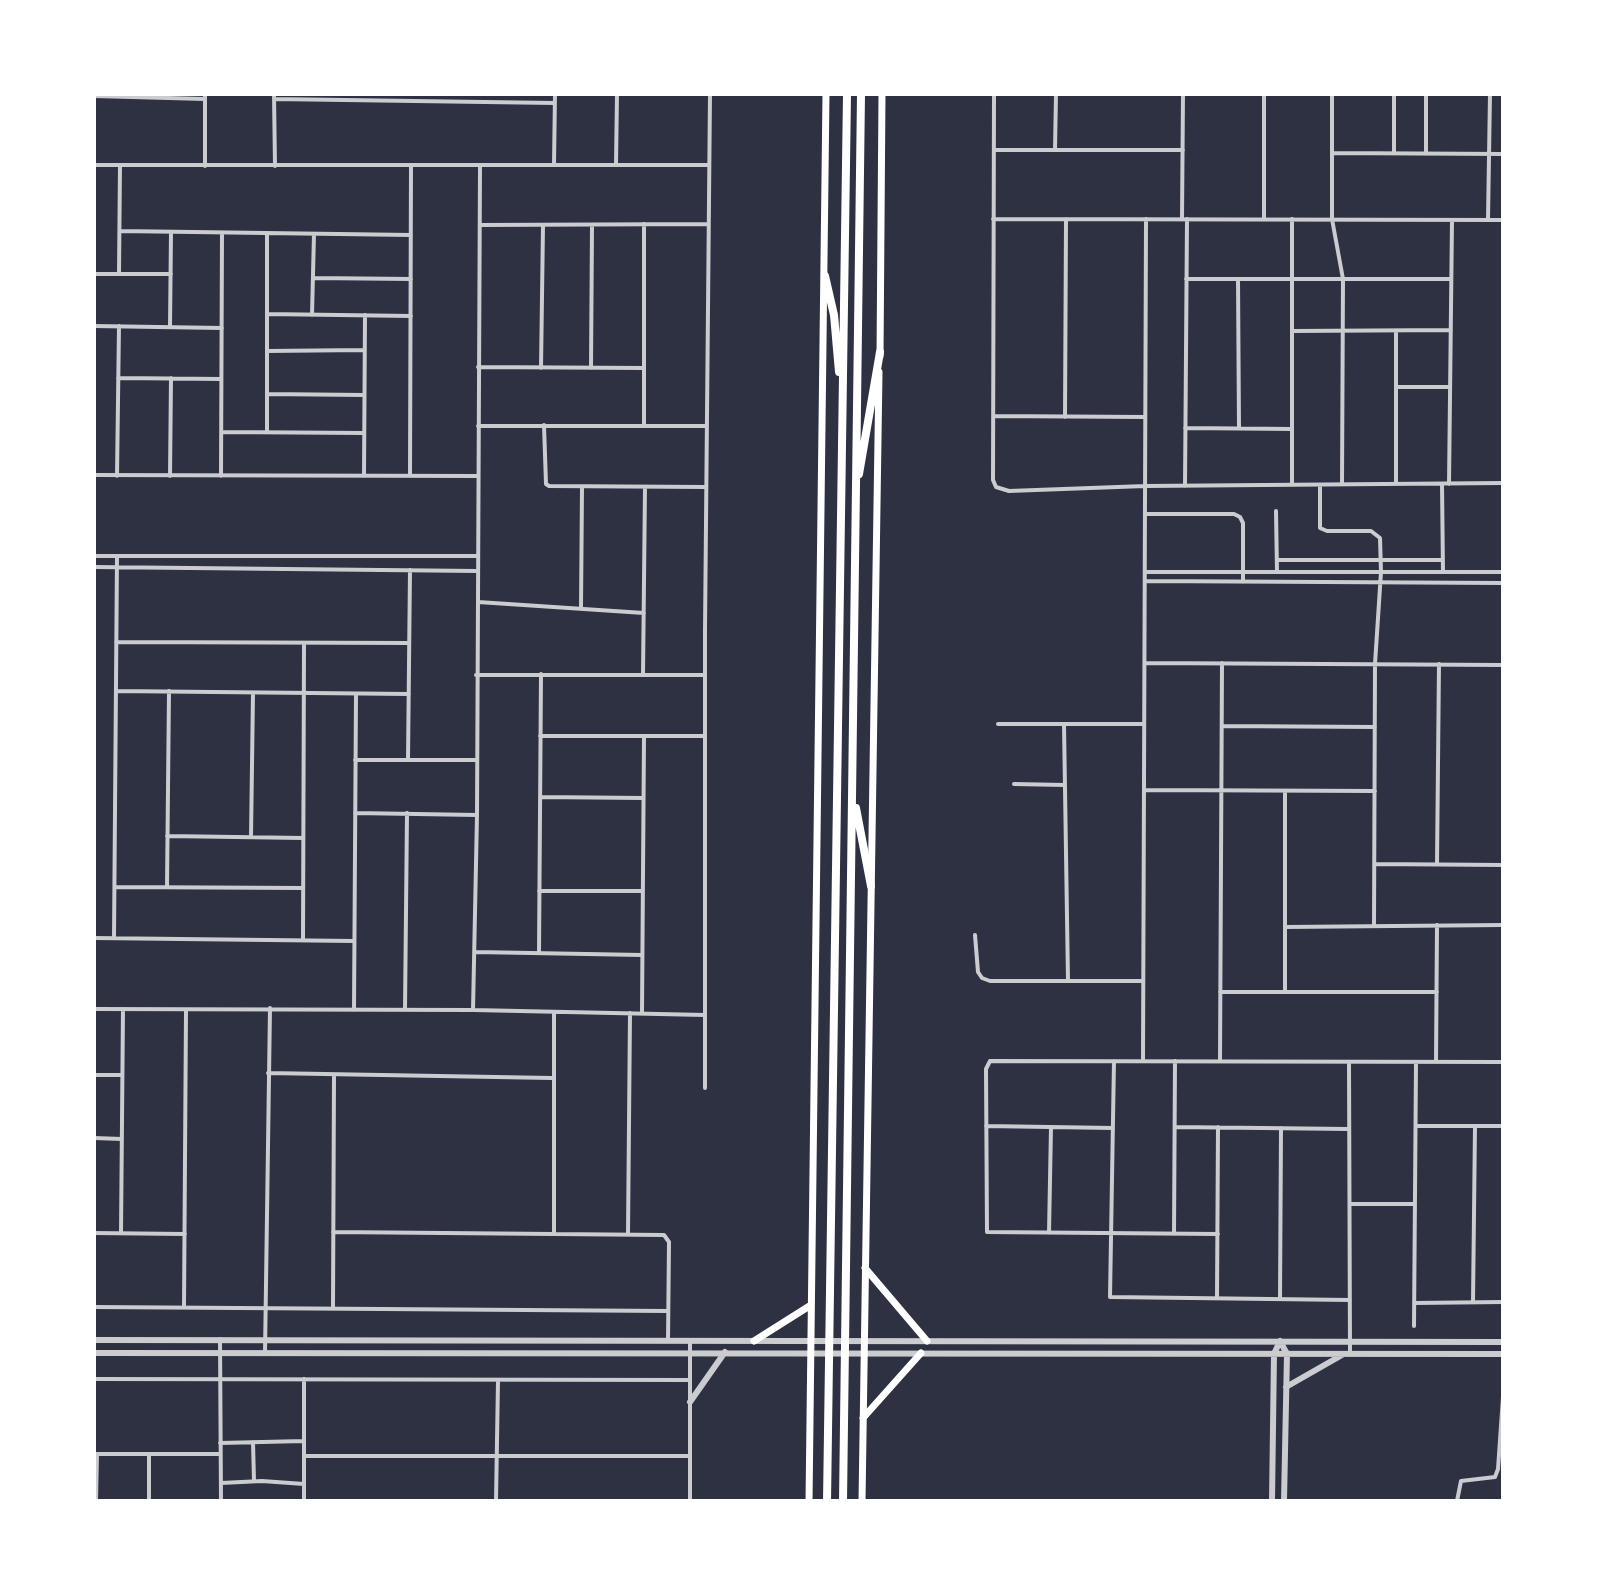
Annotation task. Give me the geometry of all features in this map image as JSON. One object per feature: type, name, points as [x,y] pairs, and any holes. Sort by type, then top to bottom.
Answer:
[{"type":"highway","points":[[827,1501],[847,94]]},
{"type":"highway","points":[[843,1501],[861,94]]},
{"type":"highway","points":[[825,276],[834,315],[843,404]]},
{"type":"highway","points":[[856,483],[862,465],[880,352]]},
{"type":"highway","points":[[852,788],[871,886]]},
{"type":"main road","points":[[809,1501],[826,94]]},
{"type":"main road","points":[[862,1501],[882,94]]},
{"type":"main road","points":[[865,1268],[927,1341]]},
{"type":"main road","points":[[754,1341],[811,1305]]},
{"type":"main road","points":[[863,1418],[921,1353]]},
{"type":"street","points":[[404,94],[404,101]]},
{"type":"street","points":[[490,94],[490,102]]},
{"type":"street","points":[[554,165],[555,94]]},
{"type":"street","points":[[616,165],[617,94]]},
{"type":"street","points":[[705,1088],[710,94]]},
{"type":"street","points":[[994,94],[993,480],[1001,491],[1145,486],[1503,483]]},
{"type":"street","points":[[1055,150],[1056,94]]},
{"type":"street","points":[[1183,94],[1185,486]]},
{"type":"street","points":[[1264,94],[1264,219]]},
{"type":"street","points":[[1332,94],[1332,219],[1343,279],[1342,484]]},
{"type":"street","points":[[1394,94],[1394,153]]},
{"type":"street","points":[[1426,94],[1426,154]]},
{"type":"street","points":[[1488,220],[1490,94]]},
{"type":"street","points":[[94,96],[205,97],[205,166]]},
{"type":"street","points":[[275,166],[274,97],[555,103]]},
{"type":"street","points":[[994,150],[1183,150]]},
{"type":"street","points":[[1332,153],[1503,154]]},
{"type":"street","points":[[94,165],[709,165]]},
{"type":"street","points":[[119,274],[120,165]]},
{"type":"street","points":[[410,476],[411,165]]},
{"type":"street","points":[[473,1010],[480,166]]},
{"type":"street","points":[[993,219],[1503,220]]},
{"type":"street","points":[[1065,417],[1066,219]]},
{"type":"street","points":[[1143,1061],[1146,219]]},
{"type":"street","points":[[1292,219],[1292,485]]},
{"type":"street","points":[[1449,484],[1452,220]]},
{"type":"street","points":[[644,224],[644,425]]},
{"type":"street","points":[[480,225],[708,224]]},
{"type":"street","points":[[541,368],[543,225]]},
{"type":"street","points":[[591,368],[592,225]]},
{"type":"street","points":[[120,231],[411,235]]},
{"type":"street","points":[[170,327],[171,232]]},
{"type":"street","points":[[221,476],[222,233]]},
{"type":"street","points":[[267,233],[267,432]]},
{"type":"street","points":[[312,315],[314,234]]},
{"type":"street","points":[[94,274],[171,274]]},
{"type":"street","points":[[313,278],[411,279]]},
{"type":"street","points":[[1186,279],[1451,279]]},
{"type":"street","points":[[1238,279],[1239,428]]},
{"type":"street","points":[[267,314],[411,316]]},
{"type":"street","points":[[364,476],[365,315]]},
{"type":"street","points":[[94,326],[222,328]]},
{"type":"street","points":[[117,476],[119,326]]},
{"type":"street","points":[[1292,332],[1451,330]]},
{"type":"street","points":[[1396,331],[1396,484]]},
{"type":"street","points":[[267,351],[365,350]]},
{"type":"street","points":[[478,367],[644,368]]},
{"type":"street","points":[[118,378],[221,379]]},
{"type":"street","points":[[170,476],[171,378]]},
{"type":"street","points":[[1396,387],[1450,387]]},
{"type":"street","points":[[267,394],[364,395]]},
{"type":"street","points":[[993,416],[1145,417]]},
{"type":"street","points":[[544,425],[547,485],[706,487]]},
{"type":"street","points":[[478,426],[707,426]]},
{"type":"street","points":[[1185,428],[1292,429]]},
{"type":"street","points":[[221,432],[364,433]]},
{"type":"street","points":[[94,475],[477,476]]},
{"type":"street","points":[[1442,484],[1443,572]]},
{"type":"street","points":[[1320,486],[1320,528],[1327,531],[1371,531],[1380,538],[1375,664],[1374,926]]},
{"type":"street","points":[[581,608],[582,487]]},
{"type":"street","points":[[643,675],[645,487]]},
{"type":"street","points":[[1276,511],[1277,572]]},
{"type":"street","points":[[1145,514],[1234,514],[1240,517],[1243,523],[1243,582]]},
{"type":"street","points":[[94,556],[478,556]]},
{"type":"street","points":[[114,938],[117,556]]},
{"type":"street","points":[[218,556],[218,568]]},
{"type":"street","points":[[331,556],[331,569]]},
{"type":"street","points":[[1277,560],[1443,560]]},
{"type":"street","points":[[94,567],[477,571]]},
{"type":"street","points":[[408,760],[410,570]]},
{"type":"street","points":[[1145,572],[1503,572]]},
{"type":"street","points":[[1145,581],[1503,583]]},
{"type":"street","points":[[478,602],[644,613]]},
{"type":"street","points":[[116,642],[409,643]]},
{"type":"street","points":[[303,940],[304,643]]},
{"type":"street","points":[[1145,663],[1503,665]]},
{"type":"street","points":[[1220,1061],[1222,663]]},
{"type":"street","points":[[1437,864],[1439,664]]},
{"type":"street","points":[[539,953],[541,674]]},
{"type":"street","points":[[476,675],[705,675]]},
{"type":"street","points":[[116,691],[409,694]]},
{"type":"street","points":[[167,887],[169,691]]},
{"type":"street","points":[[251,837],[253,693]]},
{"type":"street","points":[[354,1010],[356,694]]},
{"type":"street","points":[[998,724],[1144,724]]},
{"type":"street","points":[[1064,724],[1068,981]]},
{"type":"street","points":[[1222,726],[1375,727]]},
{"type":"street","points":[[540,736],[705,736]]},
{"type":"street","points":[[642,1013],[644,736]]},
{"type":"street","points":[[355,760],[476,760]]},
{"type":"street","points":[[1014,784],[1065,785]]},
{"type":"street","points":[[1144,790],[1375,791]]},
{"type":"street","points":[[1285,791],[1285,992]]},
{"type":"street","points":[[540,797],[643,798]]},
{"type":"street","points":[[355,813],[477,815]]},
{"type":"street","points":[[405,1010],[407,813]]},
{"type":"street","points":[[167,836],[303,838]]},
{"type":"street","points":[[1375,864],[1503,865]]},
{"type":"street","points":[[115,887],[303,888]]},
{"type":"street","points":[[539,891],[643,891]]},
{"type":"street","points":[[1436,1062],[1437,925]]},
{"type":"street","points":[[1285,927],[1503,925]]},
{"type":"street","points":[[975,935],[978,972],[982,978],[1143,981]]},
{"type":"street","points":[[94,938],[354,941]]},
{"type":"street","points":[[475,952],[642,955]]},
{"type":"street","points":[[1220,992],[1437,992]]},
{"type":"street","points":[[94,1009],[270,1008],[705,1015]]},
{"type":"street","points":[[265,1353],[270,1008]]},
{"type":"street","points":[[121,1233],[123,1009]]},
{"type":"street","points":[[184,1307],[186,1009]]},
{"type":"street","points":[[554,1012],[554,1233]]},
{"type":"street","points":[[628,1234],[630,1013]]},
{"type":"street","points":[[1218,1234],[987,1232],[986,1069],[990,1061],[1503,1062]]},
{"type":"street","points":[[1114,1061],[1110,1297],[1350,1300]]},
{"type":"street","points":[[1174,1234],[1175,1061]]},
{"type":"street","points":[[1286,1387],[1347,1354],[1350,1342],[1349,1062]]},
{"type":"street","points":[[1414,1326],[1416,1062]]},
{"type":"street","points":[[268,1073],[552,1078]]},
{"type":"street","points":[[333,1308],[334,1074]]},
{"type":"street","points":[[94,1075],[122,1075]]},
{"type":"street","points":[[986,1126],[1113,1128]]},
{"type":"street","points":[[1416,1126],[1503,1126]]},
{"type":"street","points":[[1473,1302],[1475,1126]]},
{"type":"street","points":[[1049,1233],[1051,1127]]},
{"type":"street","points":[[1175,1127],[1349,1129]]},
{"type":"street","points":[[1217,1298],[1218,1127]]},
{"type":"street","points":[[1280,1299],[1281,1128]]},
{"type":"street","points":[[94,1138],[122,1139]]},
{"type":"street","points":[[1350,1204],[1415,1204]]},
{"type":"street","points":[[333,1232],[628,1234],[668,1237],[668,1341]]},
{"type":"street","points":[[94,1233],[185,1234]]},
{"type":"street","points":[[1414,1303],[1503,1302]]},
{"type":"street","points":[[94,1307],[668,1311]]},
{"type":"street","points":[[220,1339],[221,1501]]},
{"type":"street","points":[[94,1340],[1503,1342]]},
{"type":"street","points":[[690,1341],[690,1501]]},
{"type":"street","points":[[763,1341],[763,1353]]},
{"type":"street","points":[[896,1341],[896,1353]]},
{"type":"street","points":[[981,1341],[981,1353]]},
{"type":"street","points":[[1272,1501],[1274,1354],[1280,1341]]},
{"type":"street","points":[[1280,1341],[1287,1354],[1284,1501]]},
{"type":"street","points":[[690,1402],[725,1352]]},
{"type":"street","points":[[94,1353],[1503,1354]]},
{"type":"street","points":[[94,1379],[690,1380]]},
{"type":"street","points":[[304,1379],[304,1501]]},
{"type":"street","points":[[496,1501],[498,1381]]},
{"type":"street","points":[[1457,1501],[1461,1481],[1495,1477],[1503,1397]]},
{"type":"street","points":[[220,1443],[304,1441]]},
{"type":"street","points":[[253,1442],[254,1481]]},
{"type":"street","points":[[1272,1451],[1285,1451]]},
{"type":"street","points":[[96,1501],[96,1454],[220,1454]]},
{"type":"street","points":[[149,1454],[149,1501]]},
{"type":"street","points":[[304,1456],[690,1456]]},
{"type":"street","points":[[221,1483],[304,1484]]}]
